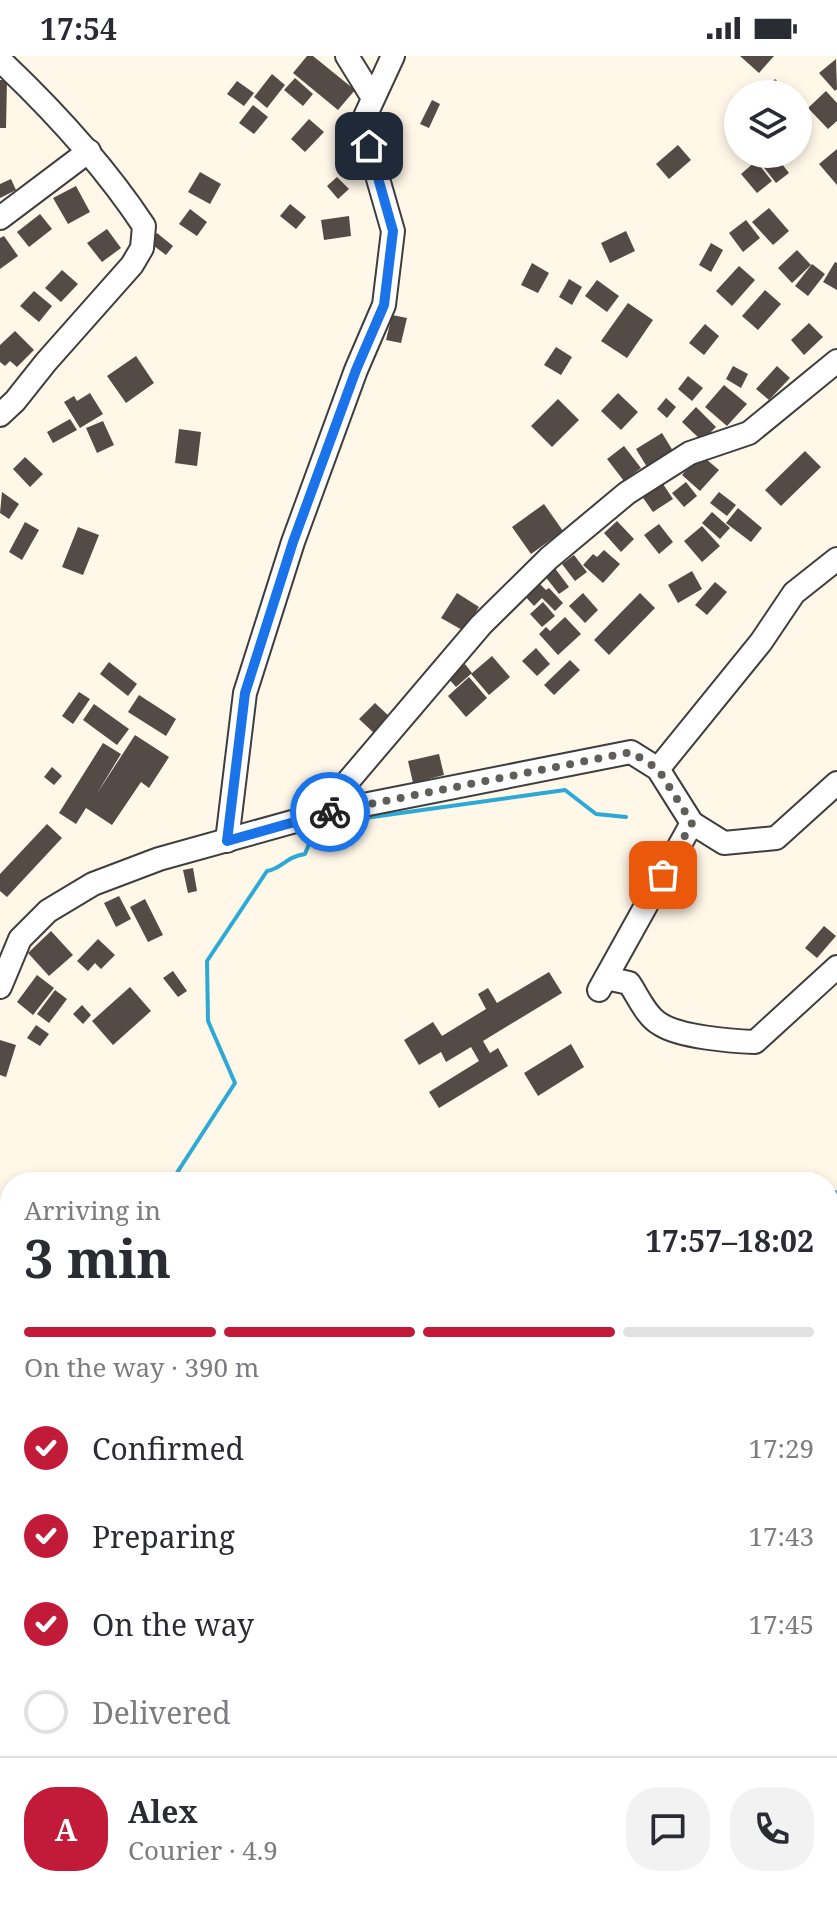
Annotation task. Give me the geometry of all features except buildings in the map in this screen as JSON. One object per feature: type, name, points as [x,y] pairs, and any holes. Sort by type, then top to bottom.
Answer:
[{"type":"street","points":[[347,56],[373,98]]},
{"type":"street","points":[[227,841],[245,693],[293,542],[356,370],[384,305],[393,231],[362,123],[393,56]]},
{"type":"street","points":[[0,60],[89,151],[144,226],[142,248],[115,285],[0,415]]},
{"type":"street","points":[[0,218],[89,151]]},
{"type":"street","points":[[328,812],[344,786],[481,625],[549,558],[627,493],[690,453],[749,433],[837,361]]},
{"type":"street","points":[[658,769],[761,642],[794,593],[837,559]]},
{"type":"street","points":[[0,987],[20,939],[48,911],[93,884],[159,859],[328,812],[631,752],[658,769],[692,823],[724,843],[776,838],[837,783]]},
{"type":"street","points":[[692,823],[603,984],[629,983],[661,1025],[715,1040],[755,1042],[837,967]]},
{"type":"waterway","points":[[177,1172],[235,1083],[208,1021],[207,961],[267,871],[305,854],[309,832],[358,819],[565,790],[596,814],[626,817]]},
{"type":"way so far","points":[[330,812],[631,752],[658,769],[692,823],[663,875]]},
{"type":"route","points":[[330,812],[227,841],[245,693],[293,542],[356,370],[384,305],[393,231],[369,146]]}]
